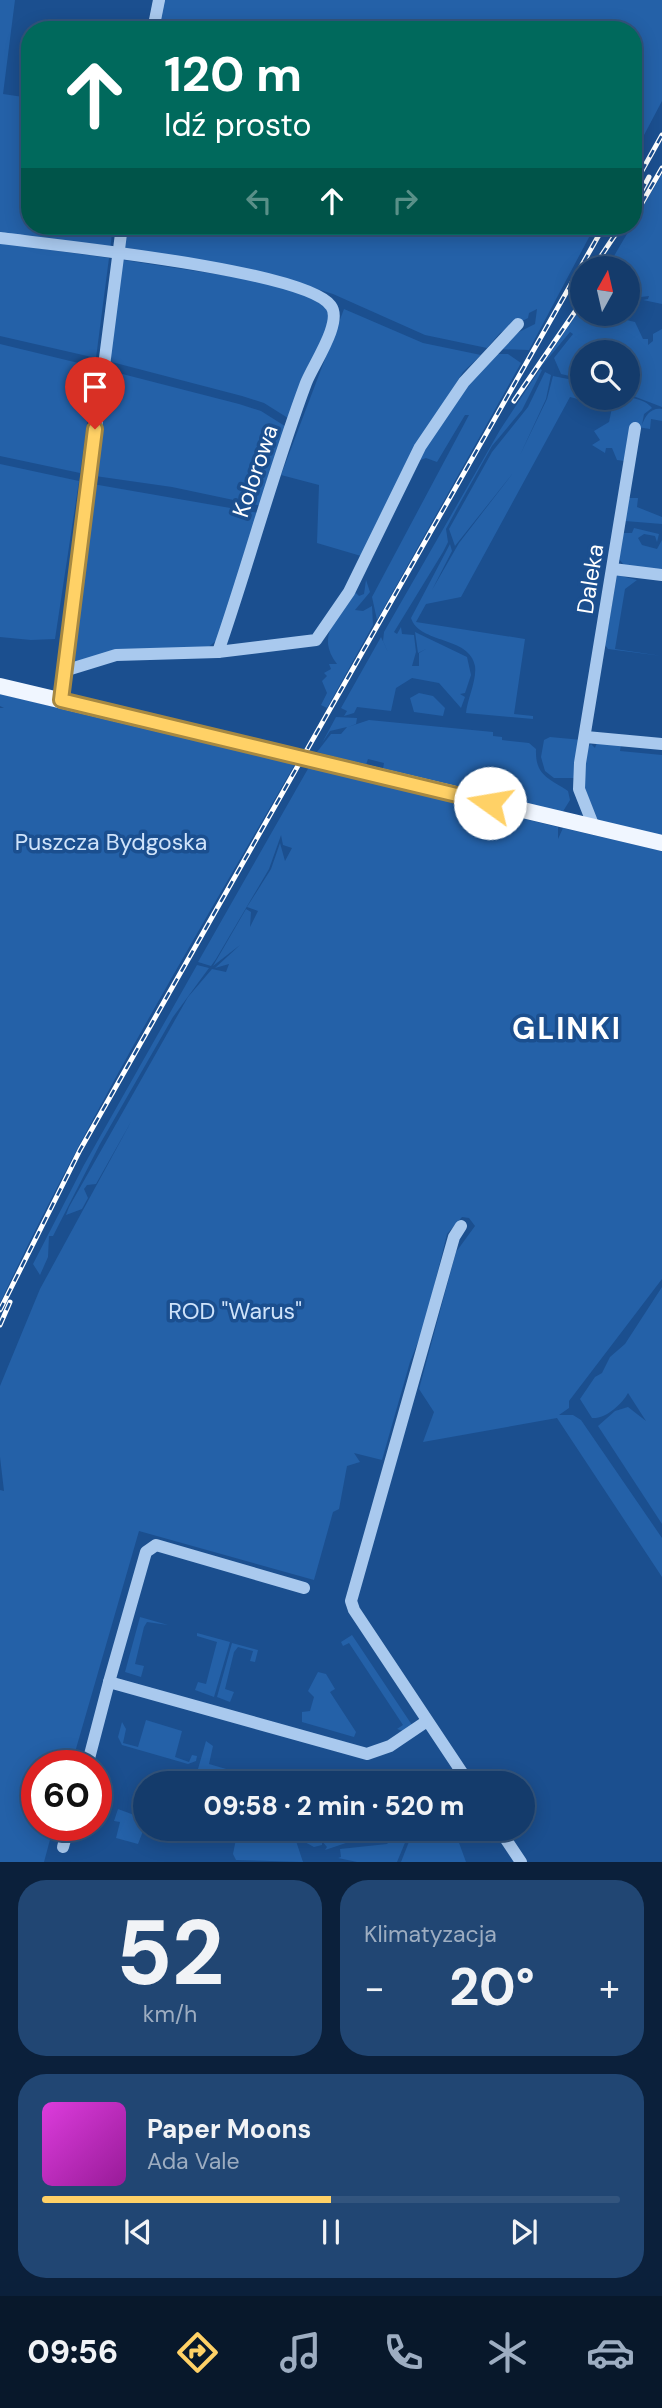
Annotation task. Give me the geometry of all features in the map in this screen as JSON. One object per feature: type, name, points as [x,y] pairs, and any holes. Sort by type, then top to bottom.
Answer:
[{"type":"main road","points":[[0,686],[662,843]]},
{"type":"street","points":[[155,21],[159,0]]},
{"type":"street","points":[[61,700],[121,235]]},
{"type":"street","points":[[0,238],[119,253]]},
{"type":"street","name":"Kolorowa","points":[[119,253],[268,278],[322,298],[332,308],[336,323],[305,386],[218,652]]},
{"type":"street","points":[[64,671],[116,655],[218,652],[316,640],[349,592],[420,447],[464,382],[517,324]]},
{"type":"street","name":"Daleka","points":[[594,827],[579,789],[580,759],[586,737],[635,428]]},
{"type":"street","points":[[613,569],[662,575]]},
{"type":"street","points":[[586,737],[662,744]]},
{"type":"street","points":[[461,1226],[454,1237],[351,1598],[354,1610],[461,1771]]},
{"type":"street","points":[[91,1750],[146,1552],[152,1546],[162,1545],[304,1588]]},
{"type":"street","points":[[109,1682],[367,1754],[390,1746],[427,1721]]},
{"type":"street","points":[[63,1847],[65,1841]]},
{"type":"street","points":[[507,1841],[521,1862]]},
{"type":"green space","points":[[0,0],[15,0],[3,94],[21,97],[21,235],[112,235],[110,250],[0,235]]},
{"type":"green space","points":[[163,0],[662,0],[662,101],[642,139],[642,21],[159,21]]},
{"type":"green space","points":[[662,174],[662,304],[643,300],[649,296],[640,297],[640,256],[614,256],[626,235],[642,235],[642,208]]},
{"type":"green space","points":[[121,235],[590,235],[579,256],[570,256],[570,273],[529,350],[497,349],[505,339],[535,324],[537,309],[529,313],[528,318],[500,333],[487,348],[425,335],[333,294],[269,274],[118,251]]},
{"type":"green space","points":[[0,243],[109,258],[96,358],[0,336]]},
{"type":"green space","points":[[117,259],[267,282],[336,305],[291,420],[264,403],[104,360]]},
{"type":"green space","points":[[344,309],[423,343],[481,355],[463,372],[406,465],[361,556],[317,543],[319,485],[281,475]]},
{"type":"green space","points":[[570,324],[570,326],[637,326],[643,339],[648,339],[648,345],[653,341],[653,334],[662,329],[662,407],[640,399],[640,340],[570,340],[570,376],[561,374],[554,358],[573,334],[570,332],[541,367]]},
{"type":"green space","points":[[0,344],[95,367],[80,473],[0,456]]},
{"type":"green space","points":[[495,354],[508,354],[521,363],[377,620],[372,597],[469,415],[465,415],[437,462],[426,458],[417,461],[458,392]]},
{"type":"green space","points":[[103,369],[261,411],[288,428],[262,506],[172,487],[88,475]]},
{"type":"green space","points":[[540,369],[542,370],[522,410],[492,446],[460,503],[446,529],[448,542],[443,552],[394,632],[397,634],[401,627],[402,634],[414,635],[416,652],[412,666],[419,666],[419,653],[426,649],[418,653],[415,632],[467,657],[471,675],[465,693],[460,694],[465,697],[461,708],[439,683],[412,678],[396,688],[391,711],[357,707],[354,713],[344,716],[347,711],[341,708],[381,637],[389,654],[383,641],[384,632],[500,430]]},
{"type":"green space","points":[[545,372],[551,375],[546,399],[520,455],[547,399],[553,376],[570,379],[570,397],[461,597],[426,604],[416,622],[525,639],[514,714],[533,716],[533,719],[466,713],[475,672],[471,656],[455,644],[424,632],[411,618],[450,544],[452,551],[432,590],[459,543],[513,473],[455,546],[449,529],[492,452],[528,407]]},
{"type":"green space","points":[[640,400],[652,408],[644,414],[642,425],[652,411],[662,409],[662,421],[651,419],[650,429],[631,426],[624,461],[617,460],[612,448],[606,448],[605,453],[592,445],[600,440],[594,431],[609,422],[612,410],[640,410]]},
{"type":"green space","points":[[0,464],[79,481],[55,639],[0,637]]},
{"type":"green space","points":[[87,483],[259,513],[217,640],[207,648],[72,665]]},
{"type":"green space","points":[[628,498],[638,498],[637,507],[662,517],[662,524],[625,521]]},
{"type":"green space","points":[[634,528],[659,534],[657,542],[655,536],[644,534],[638,538],[642,545],[657,549],[662,540],[662,571],[624,565],[619,559],[623,533],[632,533]]},
{"type":"green space","points":[[617,575],[637,580],[625,589],[615,649],[662,656],[608,649],[605,645]]},
{"type":"green space","points":[[366,580],[370,592],[355,610],[363,611],[372,606],[373,625],[327,708],[321,705],[327,693],[322,681],[327,676],[324,673],[331,669],[329,664],[337,664],[328,644],[331,627],[355,592],[359,596],[364,594]]},
{"type":"green space","points":[[419,693],[433,696],[445,708],[443,716],[414,712],[410,698]]},
{"type":"green space","name":"Puszcza Bydgoska","points":[[0,694],[295,764],[105,1098],[0,1303],[0,708],[4,708],[0,706]]},
{"type":"green space","points":[[336,717],[357,718],[356,724],[348,727],[369,720],[493,732],[493,736],[502,737],[502,740],[529,743],[536,749],[541,771],[568,791],[570,800],[562,813],[383,769],[384,763],[368,759],[366,765],[317,752],[331,734],[341,734],[347,727],[330,731],[322,743]]},
{"type":"green space","points":[[550,737],[582,740],[574,778],[554,778],[545,771],[541,757],[544,740]]},
{"type":"green space","points":[[597,742],[621,744],[620,751],[662,755],[662,837],[598,820],[584,788],[586,749],[591,744],[595,748]]},
{"type":"green space","name":"ROD \"Warus\"","points":[[309,767],[558,827],[558,839],[563,828],[662,851],[662,1279],[569,1401],[569,1408],[559,1415],[573,1415],[581,1420],[662,1538],[662,1577],[557,1418],[423,1442],[434,1412],[419,1389],[456,1252],[475,1226],[469,1218],[462,1217],[447,1234],[424,1327],[410,1362],[382,1460],[354,1453],[360,1462],[347,1466],[339,1509],[333,1512],[314,1580],[139,1531],[76,1750],[21,1750],[21,1841],[50,1841],[44,1862],[0,1862],[0,1490],[4,1491],[0,1457],[0,1386],[40,1289],[132,1120],[96,1184],[87,1185],[84,1189],[88,1198],[82,1209],[66,1215],[69,1207],[188,997],[212,969],[226,972],[229,964],[215,968],[240,945],[213,966],[246,909],[251,912],[250,927],[258,911],[247,907],[271,869],[280,843],[285,861],[292,848],[283,845],[281,835],[269,869],[211,966],[198,962]]},
{"type":"green space","points":[[197,965],[209,968],[173,1017],[100,1144],[53,1236],[49,1236],[48,1257],[40,1275],[33,1264],[84,1165]]},
{"type":"green space","points":[[662,1287],[662,1524],[598,1426],[615,1411],[628,1407],[646,1421],[628,1393],[613,1410],[597,1418],[592,1418],[580,1399],[595,1377],[602,1373],[610,1357],[625,1344]]},
{"type":"green space","points":[[140,1617],[168,1625],[147,1622],[144,1627],[135,1664],[144,1666],[141,1677],[125,1672]]},
{"type":"green space","points":[[197,1633],[230,1642],[214,1697],[195,1690],[198,1682],[206,1684],[217,1642],[197,1636]]},
{"type":"green space","points":[[352,1635],[412,1725],[403,1731],[397,1729],[403,1725],[349,1643],[343,1646],[341,1642]]},
{"type":"green space","points":[[232,1643],[258,1650],[255,1662],[250,1661],[253,1651],[238,1647],[234,1652],[225,1689],[234,1692],[230,1702],[217,1697]]},
{"type":"green space","points":[[318,1672],[326,1674],[335,1689],[330,1692],[356,1732],[354,1737],[302,1722],[302,1712],[310,1711],[314,1697],[308,1691]]},
{"type":"green space","points":[[146,1720],[182,1731],[175,1757],[189,1762],[192,1755],[197,1756],[196,1761],[188,1764],[122,1745],[118,1737],[122,1722],[126,1729],[123,1743],[138,1747]]},
{"type":"green space","points":[[206,1741],[213,1746],[209,1764],[233,1771],[197,1771]]},
{"type":"green space","points":[[118,1809],[133,1815],[133,1841],[139,1841],[138,1844],[116,1838],[120,1822],[114,1821]]},
{"type":"green space","points":[[236,1841],[296,1841],[303,1862],[236,1860],[233,1854]]},
{"type":"green space","points":[[303,1841],[322,1841],[322,1845],[314,1847]]},
{"type":"green space","points":[[322,1841],[382,1841],[349,1842],[325,1850],[327,1847]]},
{"type":"green space","points":[[390,1841],[406,1841],[397,1862],[357,1862],[338,1858],[341,1857],[340,1849],[387,1844]]},
{"type":"green space","points":[[409,1841],[458,1841],[466,1862],[401,1862]]},
{"type":"railway","points":[[642,171],[662,135]]},
{"type":"railway","points":[[642,203],[662,168]]},
{"type":"railway","points":[[642,190],[649,177]]},
{"type":"railway","points":[[0,1310],[80,1150],[599,235]]},
{"type":"railway","points":[[601,256],[615,235]]},
{"type":"railway","points":[[514,401],[570,319]]},
{"type":"railway","points":[[0,1325],[10,1302]]},
{"type":"district","name":"GLINKI","points":[[567,1028]]},
{"type":"route","points":[[95,429],[61,700],[490,803]]}]
